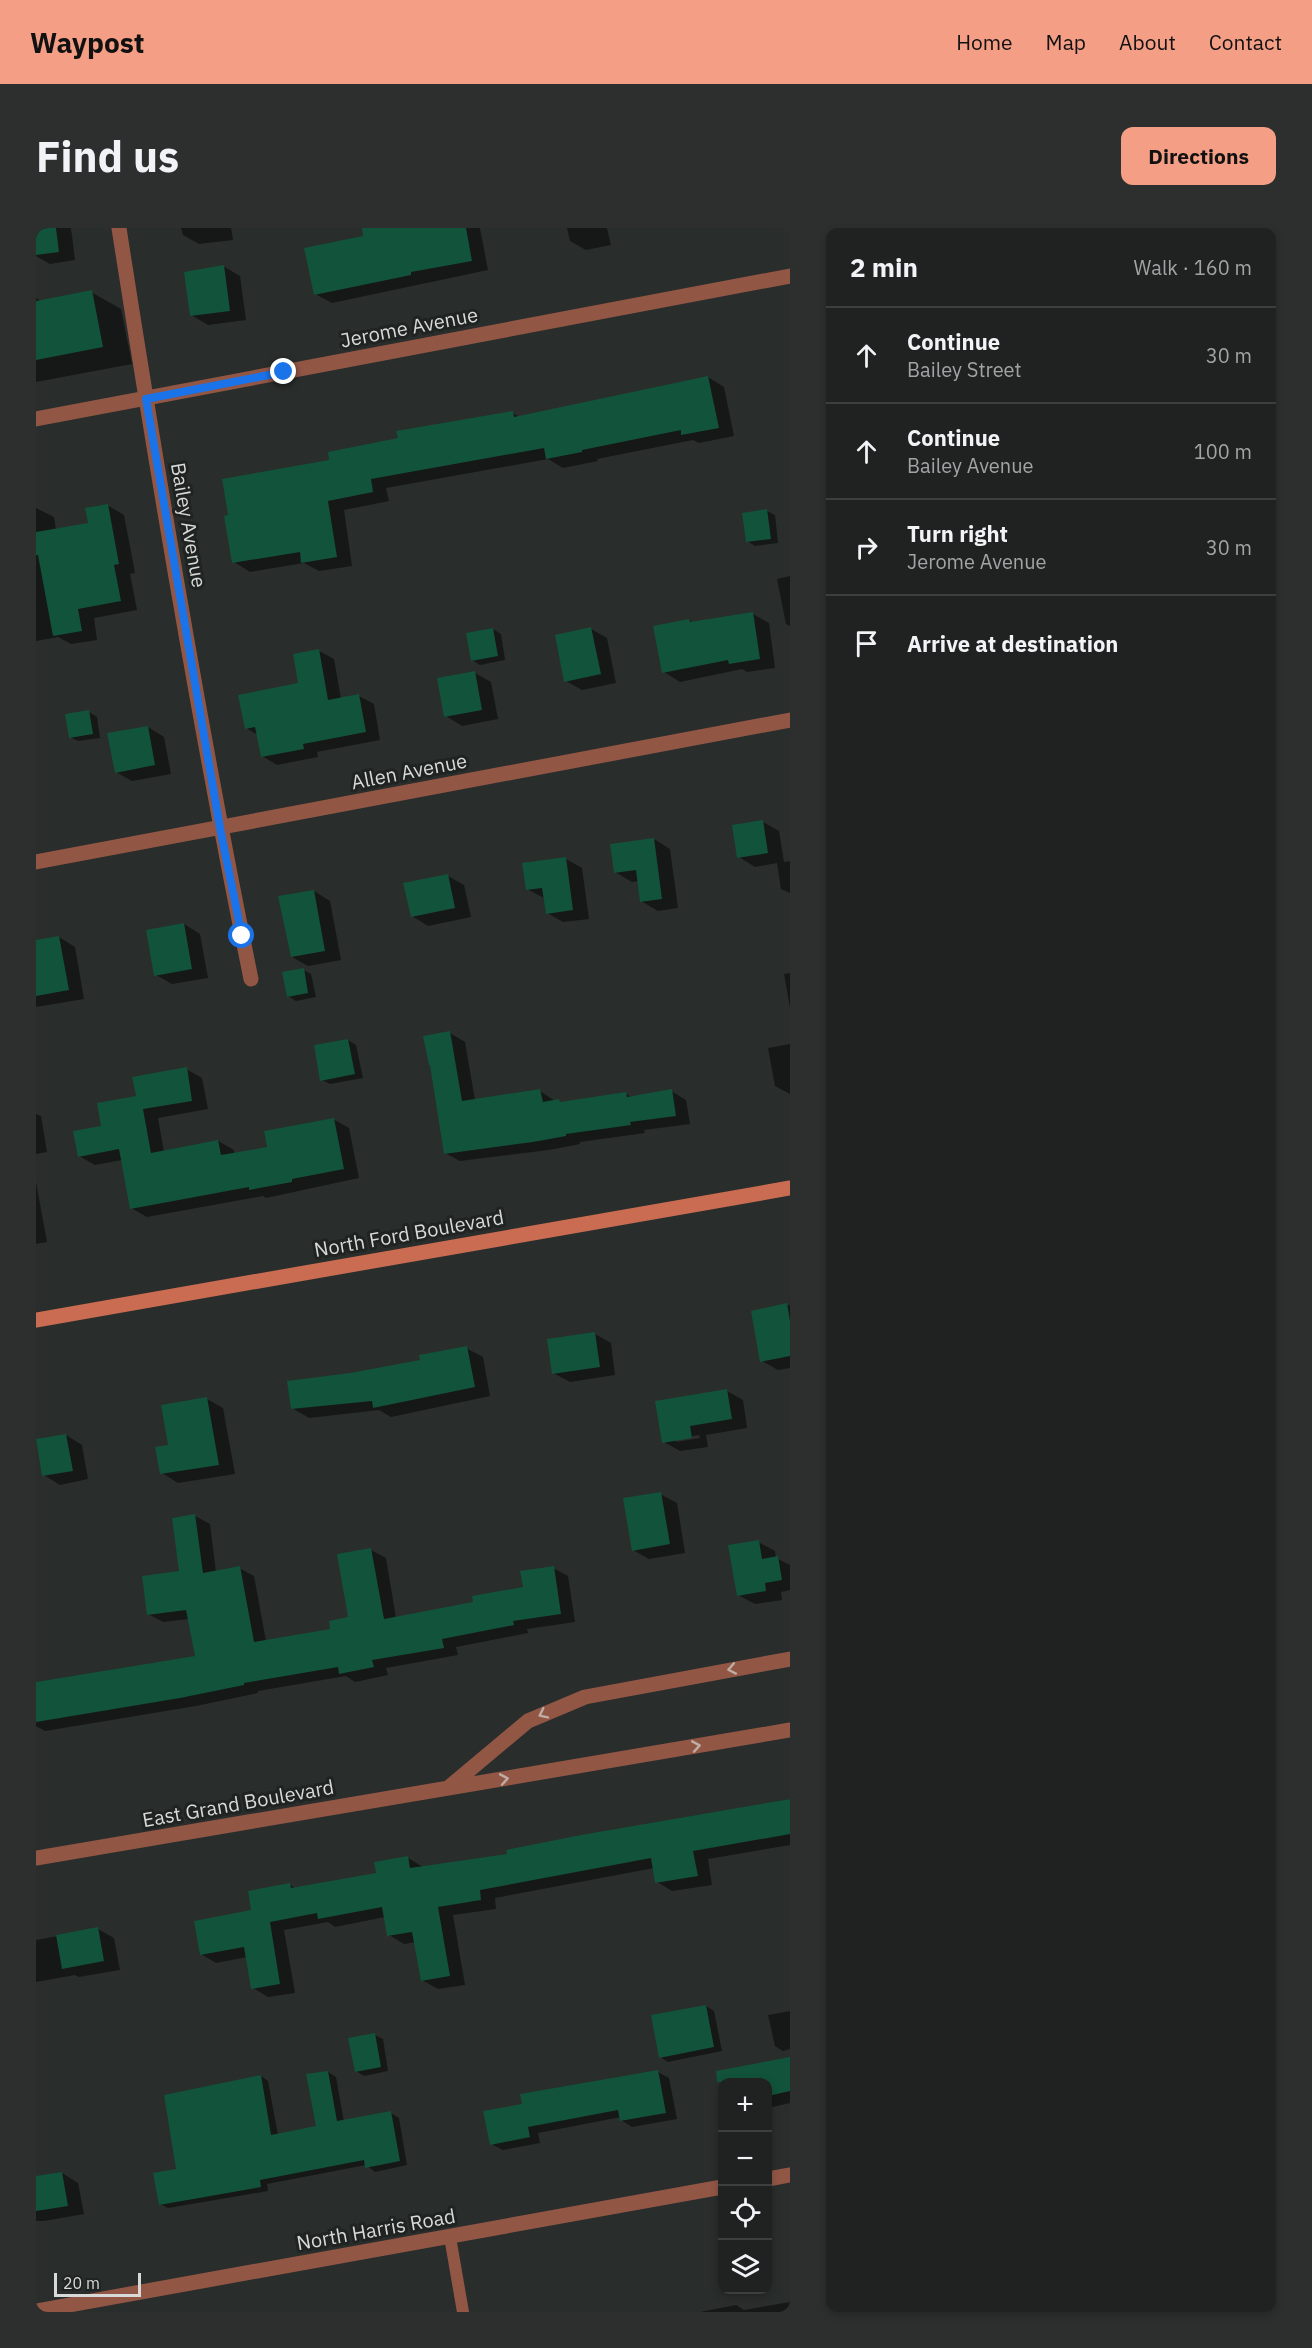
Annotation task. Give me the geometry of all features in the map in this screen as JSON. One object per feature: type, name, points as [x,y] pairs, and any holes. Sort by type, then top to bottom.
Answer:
[{"type":"main road","name":"North Ford Boulevard","points":[[36,1320],[790,1188]]},
{"type":"street","name":"Bailey Avenue","points":[[119,228],[220,828],[251,979]]},
{"type":"street","name":"Jerome Avenue","points":[[36,419],[790,276]]},
{"type":"street","name":"Allen Avenue","points":[[36,862],[790,720]]},
{"type":"street","points":[[446,1789],[528,1721],[559,1706],[585,1697],[790,1659]]},
{"type":"street","name":"East Grand Boulevard","points":[[36,1858],[790,1730]]},
{"type":"street","points":[[772,2178],[790,2175]]},
{"type":"street","name":"North Harris Road","points":[[36,2311],[718,2188]]},
{"type":"lane","points":[[450,2237],[463,2312]]},
{"type":"building","points":[[36,228],[56,228],[59,252],[36,255]]},
{"type":"building","points":[[362,228],[466,228],[472,261],[411,272],[411,275],[314,295],[304,248],[363,236]]},
{"type":"building","points":[[224,265],[230,311],[190,316],[184,272]]},
{"type":"building","points":[[92,290],[103,347],[36,360],[36,301]]},
{"type":"building","points":[[708,376],[719,428],[681,435],[681,430],[546,459],[544,448],[371,479],[373,492],[328,501],[337,557],[301,563],[300,552],[232,563],[224,516],[228,515],[222,479],[329,460],[328,452],[398,438],[396,431],[513,411],[514,417]]},
{"type":"building","points":[[108,504],[119,564],[114,565],[121,601],[78,609],[82,631],[53,636],[38,555],[36,555],[36,532],[88,523],[85,508]]},
{"type":"building","points":[[767,509],[771,539],[746,542],[742,513]]},
{"type":"building","points":[[753,612],[760,659],[729,664],[728,660],[662,673],[653,626],[689,619],[690,622]]},
{"type":"building","points":[[591,627],[601,674],[564,682],[555,635]]},
{"type":"building","points":[[493,628],[498,656],[471,661],[466,633]]},
{"type":"building","points":[[319,649],[328,700],[359,694],[366,732],[303,744],[304,749],[261,757],[255,727],[245,729],[238,695],[298,683],[293,654]]},
{"type":"building","points":[[475,671],[482,710],[444,717],[437,678]]},
{"type":"building","points":[[89,710],[93,734],[69,738],[65,714]]},
{"type":"building","points":[[148,726],[155,765],[115,773],[107,733]]},
{"type":"building","points":[[763,820],[768,853],[737,858],[732,825]]},
{"type":"building","points":[[654,838],[662,899],[640,902],[636,870],[614,873],[610,844]]},
{"type":"building","points":[[566,857],[573,910],[546,914],[542,888],[526,890],[522,863]]},
{"type":"building","points":[[448,874],[455,908],[411,917],[403,883]]},
{"type":"building","points":[[314,890],[325,951],[291,957],[278,896]]},
{"type":"building","points":[[184,923],[192,969],[154,976],[146,930]]},
{"type":"building","points":[[59,936],[69,990],[36,996],[36,940]]},
{"type":"building","points":[[304,968],[308,993],[287,997],[282,972]]},
{"type":"building","points":[[450,1031],[462,1101],[540,1089],[543,1102],[559,1099],[560,1102],[626,1092],[627,1097],[672,1089],[676,1116],[630,1122],[631,1125],[566,1134],[566,1136],[533,1142],[444,1154],[430,1065],[423,1036]]},
{"type":"building","points":[[348,1039],[355,1074],[320,1081],[314,1045]]},
{"type":"building","points":[[187,1067],[192,1101],[143,1109],[151,1153],[218,1140],[221,1155],[267,1147],[264,1131],[334,1118],[344,1169],[292,1179],[292,1182],[249,1190],[249,1187],[130,1209],[119,1149],[78,1157],[73,1131],[101,1126],[97,1103],[136,1096],[132,1077]]},
{"type":"building","points":[[787,1303],[790,1321],[790,1356],[760,1362],[751,1311]]},
{"type":"building","points":[[595,1332],[600,1367],[552,1374],[547,1339]]},
{"type":"building","points":[[467,1346],[475,1387],[373,1408],[372,1401],[291,1409],[287,1381],[350,1373],[420,1360],[419,1355]]},
{"type":"building","points":[[727,1389],[732,1419],[690,1426],[692,1438],[662,1443],[655,1401]]},
{"type":"building","points":[[207,1397],[219,1465],[160,1474],[155,1447],[168,1445],[161,1405]]},
{"type":"building","points":[[66,1434],[73,1471],[42,1476],[36,1439]]},
{"type":"building","points":[[661,1492],[670,1544],[632,1551],[623,1498]]},
{"type":"building","points":[[195,1514],[203,1573],[240,1566],[254,1642],[330,1629],[329,1621],[348,1617],[337,1554],[371,1548],[384,1619],[473,1602],[472,1596],[523,1587],[520,1571],[554,1566],[561,1614],[513,1621],[514,1625],[442,1639],[444,1648],[372,1660],[374,1667],[339,1674],[338,1667],[244,1683],[244,1685],[180,1698],[36,1722],[36,1682],[195,1656],[186,1610],[147,1615],[142,1576],[179,1571],[172,1518]]},
{"type":"building","points":[[759,1540],[762,1559],[778,1556],[782,1580],[765,1583],[766,1591],[737,1596],[728,1545]]},
{"type":"building","points":[[790,1799],[790,1834],[693,1851],[698,1876],[655,1883],[651,1858],[480,1890],[481,1900],[438,1907],[450,1976],[421,1981],[412,1932],[387,1936],[382,1907],[318,1919],[317,1913],[270,1922],[280,1984],[251,1989],[244,1947],[200,1955],[194,1921],[251,1910],[248,1891],[290,1883],[291,1888],[376,1873],[374,1862],[408,1856],[410,1868],[507,1854],[506,1850],[581,1835]]},
{"type":"building","points":[[98,1927],[104,1961],[62,1969],[56,1935]]},
{"type":"building","points":[[706,2005],[714,2047],[659,2058],[651,2015]]},
{"type":"building","points":[[375,2033],[381,2067],[355,2072],[348,2038]]},
{"type":"building","points":[[790,2057],[790,2091],[772,2095],[772,2078],[718,2078],[717,2082],[716,2071]]},
{"type":"building","points":[[658,2070],[666,2113],[620,2121],[618,2110],[528,2127],[530,2137],[490,2145],[483,2111],[522,2104],[520,2094]]},
{"type":"building","points":[[328,2071],[337,2121],[391,2111],[400,2161],[365,2168],[364,2160],[260,2180],[261,2187],[159,2205],[153,2173],[176,2169],[164,2095],[261,2075],[271,2135],[316,2126],[306,2074]]},
{"type":"building","points":[[62,2172],[68,2206],[36,2211],[36,2176]]},
{"type":"route","points":[[242,936],[220,828],[146,399],[284,372]]}]
